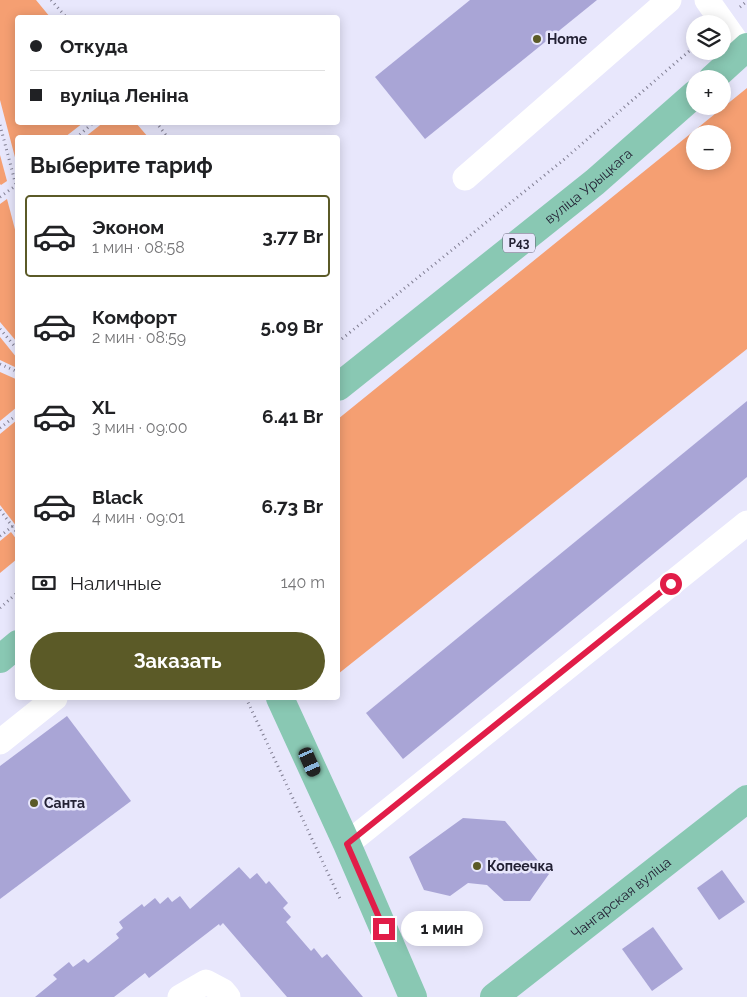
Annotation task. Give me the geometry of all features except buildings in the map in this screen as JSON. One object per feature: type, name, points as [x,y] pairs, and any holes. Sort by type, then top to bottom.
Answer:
[{"type":"main road","points":[[722,70],[745,49]]},
{"type":"main road","name":"вуліца Урыцкага","points":[[340,385],[595,182],[686,102]]},
{"type":"main road","points":[[0,659],[15,646]]},
{"type":"main road","points":[[281,700],[347,844],[413,997]]},
{"type":"main road","name":"Чангарская вуліца","points":[[494,997],[747,799]]},
{"type":"lane","points":[[465,178],[669,0]]},
{"type":"lane","points":[[707,0],[745,49]]},
{"type":"lane","points":[[347,844],[747,523]]},
{"type":"lane","points":[[0,742],[52,700]]},
{"type":"lane","points":[[180,997],[206,982],[223,991],[228,997]]},
{"type":"path","points":[[52,0],[64,15]]},
{"type":"path","points":[[340,340],[561,162],[686,54]]},
{"type":"path","points":[[0,125],[15,181]]},
{"type":"path","points":[[79,135],[91,125]]},
{"type":"path","points":[[1,195],[15,186]]},
{"type":"path","points":[[0,329],[15,346]]},
{"type":"path","points":[[0,364],[15,371]]},
{"type":"path","points":[[0,428],[15,416]]},
{"type":"path","points":[[0,510],[15,530]]},
{"type":"path","points":[[0,536],[12,526]]},
{"type":"path","points":[[0,608],[15,595]]},
{"type":"path","points":[[247,700],[342,904]]},
{"type":"shaded area","points":[[0,0],[36,0],[48,15],[15,15],[15,125],[80,125],[68,135],[15,135],[15,157],[0,100]]},
{"type":"shaded area","points":[[747,88],[747,349],[340,672],[340,417],[686,137],[686,170],[731,170],[731,125],[701,125],[714,115],[731,115],[731,101]]},
{"type":"shaded area","points":[[100,125],[138,125],[146,135],[88,135]]},
{"type":"shaded area","points":[[0,155],[7,181],[1,185],[0,184]]},
{"type":"shaded area","points":[[7,199],[15,229],[15,340],[0,322],[0,204]]},
{"type":"shaded area","points":[[0,337],[15,356],[15,367],[0,360]]},
{"type":"shaded area","points":[[0,372],[15,379],[15,409],[0,421]]},
{"type":"shaded area","points":[[15,422],[15,524],[0,505],[0,434]]},
{"type":"shaded area","points":[[11,532],[15,537],[15,561],[0,573],[0,541]]},
{"type":"place","name":"Home","points":[[537,39]]},
{"type":"place","name":"Санта","points":[[34,803]]},
{"type":"place","name":"Копеечка","points":[[477,866]]},
{"type":"route","points":[[384,929],[347,844],[671,584]]}]
